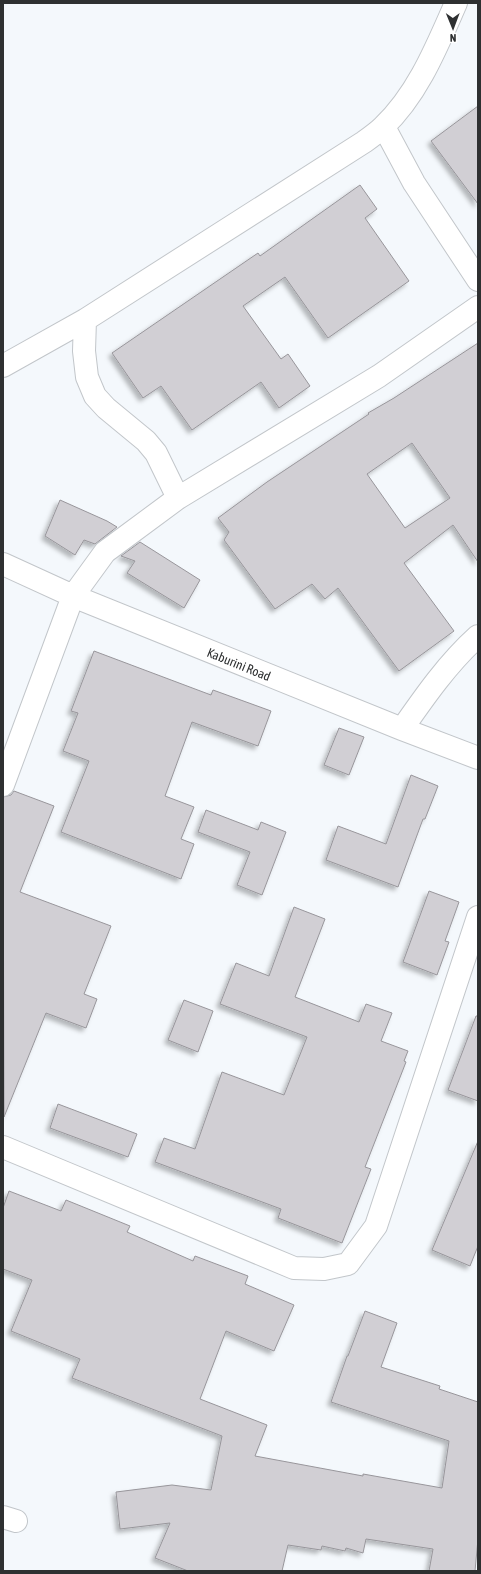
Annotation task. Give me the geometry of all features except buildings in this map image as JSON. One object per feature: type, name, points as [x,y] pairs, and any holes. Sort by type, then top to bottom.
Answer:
[{"type":"street","points":[[3,366],[85,320],[364,142],[384,127],[407,99],[433,54],[456,3]]},
{"type":"street","points":[[384,127],[414,183],[478,280]]},
{"type":"street","points":[[3,786],[73,596],[105,552],[178,498],[379,376],[478,307]]},
{"type":"street","points":[[85,320],[84,351],[87,377],[95,396],[106,408],[146,441],[156,453],[178,498]]},
{"type":"street","name":"Kaburini Road","points":[[3,564],[73,596],[402,729],[478,758]]},
{"type":"street","points":[[402,729],[430,689],[466,647],[478,636]]},
{"type":"street","points":[[3,1147],[294,1268],[324,1269],[348,1264],[376,1226],[478,917]]}]
